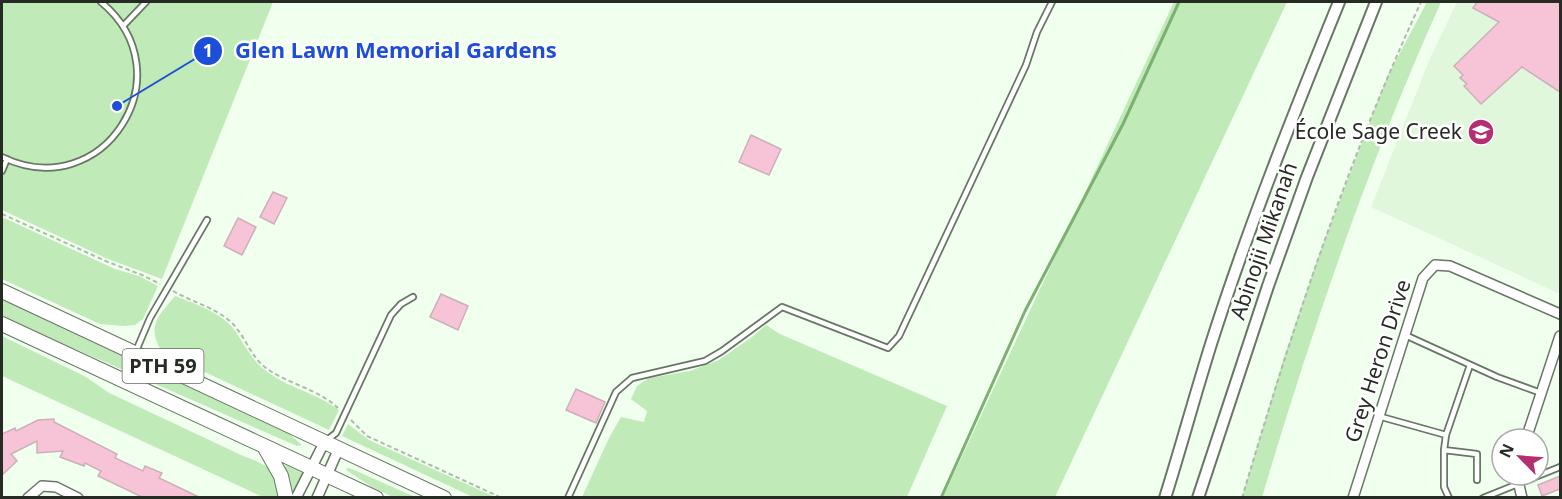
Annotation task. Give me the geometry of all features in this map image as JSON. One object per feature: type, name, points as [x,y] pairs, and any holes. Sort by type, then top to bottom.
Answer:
[{"type":"main road","name":"PTH 59","points":[[2,291],[135,353],[331,437],[339,448],[444,498]]},
{"type":"main road","name":"PTH 59","points":[[2,324],[374,496]]},
{"type":"main road","points":[[264,446],[281,476],[286,498]]},
{"type":"main road","points":[[350,498],[374,496]]},
{"type":"street","name":"Abinojii Mikanah","points":[[1165,498],[1211,344],[1241,256],[1291,121],[1339,2]]},
{"type":"street","name":"Abinojii Mikanah","points":[[1198,498],[1299,199],[1376,2]]},
{"type":"street","name":"Grey Heron Drive","points":[[1353,498],[1423,278],[1435,265],[1450,266],[1560,314]]},
{"type":"street","points":[[1530,427],[1560,336]]},
{"type":"street","points":[[296,498],[331,437]]},
{"type":"street","points":[[317,498],[339,448]]},
{"type":"street","points":[[28,498],[42,486],[56,487],[78,498]]},
{"type":"lane","points":[[2,157],[40,168],[63,166],[95,153],[110,141],[124,123],[134,102],[137,86],[138,71],[135,52],[124,25],[112,10],[101,2]]},
{"type":"lane","points":[[124,25],[146,2]]},
{"type":"lane","points":[[568,498],[616,393],[632,378],[705,361],[782,307],[888,348],[899,336],[1026,65],[1037,32],[1052,2]]},
{"type":"lane","points":[[2,171],[7,159]]},
{"type":"lane","points":[[135,353],[150,318],[207,220]]},
{"type":"lane","points":[[331,437],[345,415],[391,315],[401,304],[413,297]]},
{"type":"lane","points":[[1405,335],[1497,377],[1541,393]]},
{"type":"lane","points":[[1449,498],[1444,487],[1446,435],[1470,365]]},
{"type":"lane","points":[[1378,416],[1446,435]]},
{"type":"lane","points":[[1444,450],[1477,454],[1478,480]]},
{"type":"lane","points":[[1483,498],[1505,487]]},
{"type":"path","points":[[1242,498],[1284,357],[1318,259],[1383,87],[1421,2]]},
{"type":"path","points":[[2,214],[142,275],[224,316],[239,332],[263,366],[330,400],[366,436],[502,498]]},
{"type":"shaded area","name":"École Sage Creek","points":[[1457,2],[1560,2],[1560,294],[1371,207],[1431,56]]},
{"type":"green space","points":[[2,2],[273,2],[162,279],[108,259],[2,210]]},
{"type":"green space","points":[[1174,2],[1287,2],[1055,497],[943,497]]},
{"type":"green space","points":[[1427,2],[1441,2],[1390,123],[1343,246],[1262,497],[1242,497],[1284,357],[1321,249],[1387,77]]},
{"type":"green space","points":[[2,217],[115,269],[139,276],[158,286],[143,319],[135,325],[100,324],[2,279]]},
{"type":"green space","points":[[175,296],[206,308],[227,322],[266,371],[339,410],[329,430],[162,352],[155,335],[156,322]]},
{"type":"green space","points":[[2,299],[287,432],[302,445],[297,446],[2,317]]},
{"type":"green space","points":[[766,325],[780,334],[947,406],[907,497],[582,497],[621,417],[644,422],[647,411],[631,399],[637,386],[649,378],[690,371],[719,360]]},
{"type":"green space","points":[[2,336],[86,377],[109,393],[264,465],[272,473],[280,497],[263,497],[2,376]]},
{"type":"green space","points":[[348,424],[369,440],[495,497],[473,497],[342,436]]},
{"type":"green space","points":[[286,465],[303,473],[292,496],[283,467]]},
{"type":"green space","points":[[348,468],[415,497],[393,497],[372,487],[346,470]]},
{"type":"building","name":"École Sage Creek","points":[[1477,2],[1560,2],[1560,92],[1522,67],[1481,104],[1464,86],[1467,84],[1460,78],[1463,75],[1454,66],[1499,22],[1473,8]]},
{"type":"building","points":[[751,135],[781,149],[769,175],[739,162]]},
{"type":"building","points":[[273,192],[287,198],[274,224],[260,217]]},
{"type":"building","points":[[238,218],[256,227],[242,255],[224,246]]},
{"type":"building","points":[[441,294],[468,306],[458,330],[430,317]]},
{"type":"building","points":[[576,389],[605,402],[596,423],[566,410]]},
{"type":"building","points":[[54,419],[54,422],[117,454],[115,458],[143,471],[145,466],[162,473],[159,478],[201,498],[144,498],[98,476],[101,471],[85,463],[84,466],[60,457],[63,451],[37,453],[37,441],[11,454],[17,461],[2,475],[2,434],[15,428],[16,431],[38,420]]},
{"type":"building","points":[[1560,476],[1560,489],[1542,496],[1539,487],[1550,487],[1550,480]]},
{"type":"waterway","points":[[941,498],[1025,311],[1123,124],[1179,2]]},
{"type":"place","name":"Glen Lawn Memorial Gardens","points":[[117,106]]},
{"type":"place","name":"École Sage Creek","points":[[1481,132]]}]
